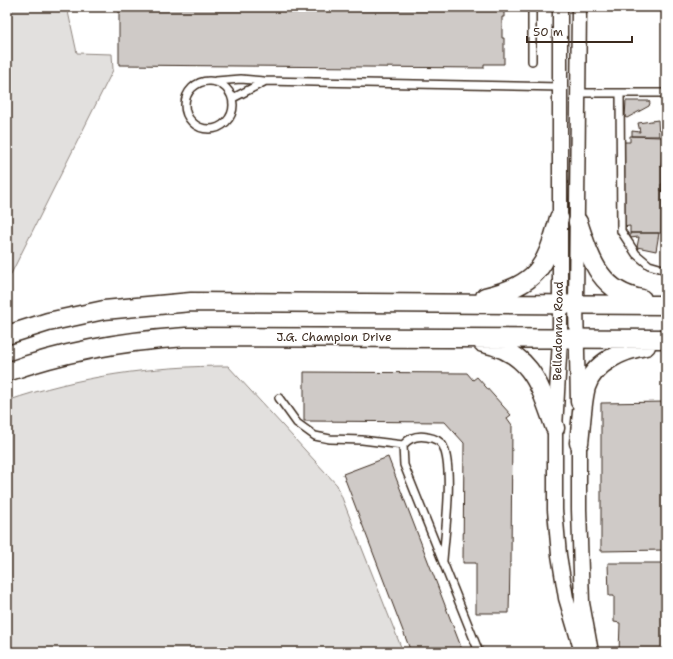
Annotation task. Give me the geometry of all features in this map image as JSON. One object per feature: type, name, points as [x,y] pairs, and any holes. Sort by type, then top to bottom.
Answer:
[{"type":"street","name":"Belladonna Road","points":[[560,7],[559,218],[567,305],[568,339],[580,443],[579,509],[582,603],[591,652]]},
{"type":"street","name":"Belladonna Road","points":[[567,305],[578,222],[579,7]]},
{"type":"street","points":[[461,304],[502,293],[527,282],[544,260],[554,237],[559,218]]},
{"type":"street","points":[[578,222],[594,265],[609,284],[619,292],[631,297],[666,304]]},
{"type":"street","points":[[7,335],[48,322],[104,310],[191,302],[567,305],[666,304]]},
{"type":"street","name":"J.G. Champion Drive","points":[[7,372],[32,363],[105,346],[148,340],[225,337],[666,341]]},
{"type":"street","points":[[460,339],[493,345],[509,353],[524,364],[535,376],[555,428]]},
{"type":"street","name":"Belladonna Road","points":[[568,339],[555,428],[555,510],[559,555],[566,598],[582,652]]},
{"type":"street","points":[[580,443],[586,386],[596,372],[606,362],[624,351],[666,341]]},
{"type":"lane","points":[[532,7],[532,61]]},
{"type":"lane","points":[[216,82],[241,79],[264,82],[560,87]]},
{"type":"lane","points":[[208,80],[224,85],[233,98],[232,114],[222,126],[207,130],[193,124],[185,110],[187,94],[192,87],[200,82],[208,80]]},
{"type":"lane","points":[[233,98],[264,82]]},
{"type":"lane","points":[[579,93],[666,93]]},
{"type":"lane","points":[[620,93],[621,231],[636,254],[649,265],[666,270]]},
{"type":"lane","points":[[279,398],[297,422],[315,436],[330,439],[362,440],[402,445],[415,436],[437,440],[442,445],[448,463],[443,560]]},
{"type":"lane","points":[[402,445],[404,465],[479,652]]},
{"type":"shaded area","points":[[7,7],[67,7],[77,53],[112,54],[113,70],[7,282]]},
{"type":"shaded area","points":[[200,366],[228,366],[337,485],[403,652],[7,652],[7,401],[61,385],[116,374],[144,370]]},
{"type":"building","points":[[119,7],[508,7],[504,8],[504,17],[502,17],[504,64],[484,64],[484,68],[119,65]]},
{"type":"building","points":[[626,101],[649,101],[650,103],[649,106],[627,118],[625,117]]},
{"type":"building","points":[[658,120],[659,136],[632,136],[632,131],[640,132],[638,123]]},
{"type":"building","points":[[630,136],[662,137],[661,233],[630,233],[630,226],[622,227],[623,142],[630,142]]},
{"type":"building","points":[[662,154],[666,154],[666,167],[661,167]]},
{"type":"building","points":[[661,184],[666,184],[666,190],[661,191]]},
{"type":"building","points":[[630,233],[659,233],[656,251],[637,247],[639,237],[630,238]]},
{"type":"building","points":[[304,372],[467,373],[473,380],[477,377],[511,415],[507,418],[512,425],[511,563],[509,613],[476,613],[476,563],[463,563],[464,443],[445,422],[304,421]]},
{"type":"building","points":[[666,402],[666,550],[601,551],[601,403]]},
{"type":"building","points":[[388,457],[463,652],[411,652],[343,474]]},
{"type":"building","points":[[608,563],[666,563],[666,652],[619,652],[620,623],[614,622],[614,596],[609,596]]}]
